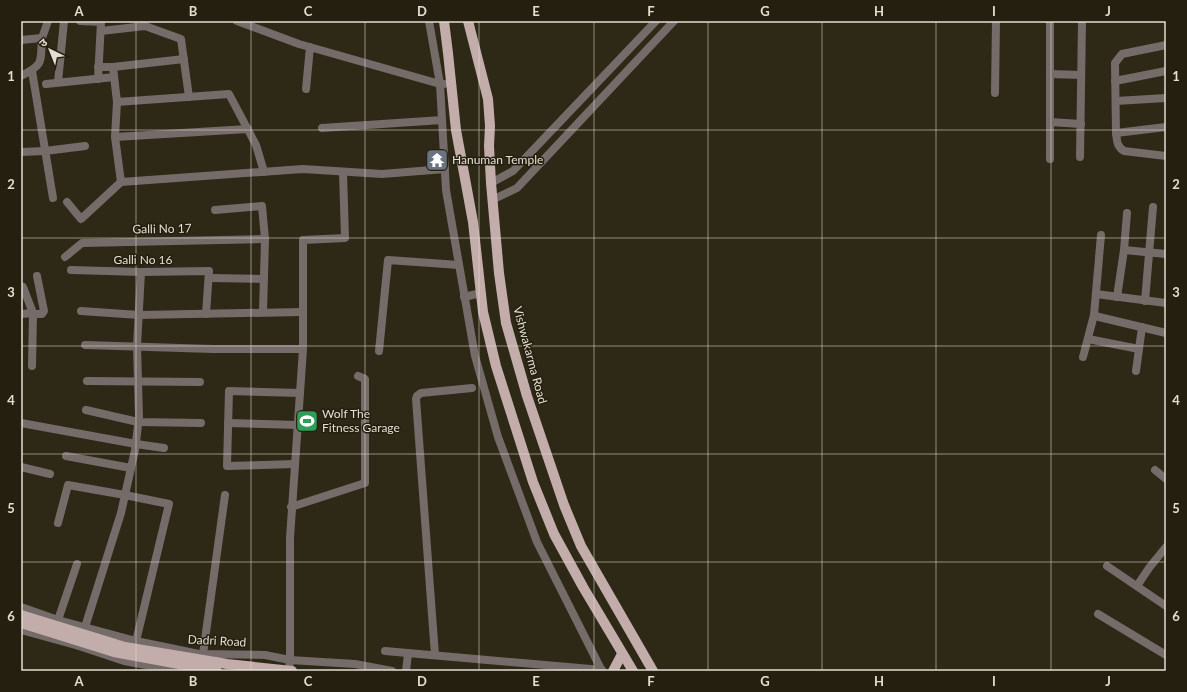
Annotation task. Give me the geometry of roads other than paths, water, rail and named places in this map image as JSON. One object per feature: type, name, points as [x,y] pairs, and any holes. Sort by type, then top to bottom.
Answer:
[{"type":"main road","points":[[444,21],[456,130],[473,222],[483,312],[496,366],[533,482],[554,534],[583,587],[633,671]]},
{"type":"main road","name":"Vishwakarma Road","points":[[468,21],[488,98],[492,200],[499,273],[506,323],[526,396],[561,498],[581,546],[653,671]]},
{"type":"main road","points":[[21,615],[125,648],[227,664],[292,671]]},
{"type":"main road","points":[[21,623],[114,652],[217,671]]},
{"type":"main road","points":[[613,671],[622,654]]},
{"type":"street","points":[[21,76],[32,71],[40,64],[42,38],[48,21]]},
{"type":"street","points":[[58,82],[64,21]]},
{"type":"street","points":[[80,21],[101,22],[98,78]]},
{"type":"street","points":[[237,21],[310,47],[440,84],[451,84]]},
{"type":"street","points":[[429,21],[440,84],[446,190],[475,356],[498,437],[537,542],[602,670]]},
{"type":"street","points":[[491,183],[513,171],[656,21]]},
{"type":"street","points":[[492,200],[517,188],[674,21]]},
{"type":"street","points":[[995,93],[996,21]]},
{"type":"street","points":[[1050,21],[1050,159]]},
{"type":"street","points":[[1080,157],[1082,21]]},
{"type":"street","points":[[101,31],[145,26],[181,39],[188,97]]},
{"type":"street","points":[[21,40],[42,38]]},
{"type":"street","points":[[1166,46],[1122,54],[1115,63],[1116,133],[1120,148],[1124,151],[1166,156]]},
{"type":"street","points":[[306,90],[310,47]]},
{"type":"street","points":[[98,67],[113,67],[184,59]]},
{"type":"street","points":[[113,67],[117,102],[115,137],[121,182]]},
{"type":"street","points":[[32,71],[53,198]]},
{"type":"street","points":[[1115,81],[1166,71]]},
{"type":"street","points":[[1050,74],[1082,75]]},
{"type":"street","points":[[46,84],[114,77]]},
{"type":"street","points":[[117,102],[229,94],[256,145],[264,172]]},
{"type":"street","points":[[1116,101],[1166,98]]},
{"type":"street","points":[[322,128],[442,120]]},
{"type":"street","points":[[1050,122],[1081,124]]},
{"type":"street","points":[[1116,133],[1166,127]]},
{"type":"street","points":[[115,137],[248,129]]},
{"type":"street","points":[[21,152],[45,151],[85,146]]},
{"type":"street","points":[[67,202],[81,219],[121,182],[303,169],[382,174],[445,169]]},
{"type":"street","points":[[289,671],[291,507],[303,349],[303,240],[345,238],[343,172]]},
{"type":"street","points":[[215,210],[262,206],[265,239],[263,312]]},
{"type":"street","points":[[1145,301],[1153,207]]},
{"type":"street","points":[[1117,297],[1124,250],[1127,213]]},
{"type":"street","points":[[1083,357],[1094,315],[1101,235]]},
{"type":"street","name":"Galli No 17","points":[[65,257],[82,243],[265,239]]},
{"type":"street","points":[[1124,250],[1166,254]]},
{"type":"street","points":[[379,351],[388,260],[459,265]]},
{"type":"street","name":"Galli No 16","points":[[71,270],[141,272],[209,271],[209,278]]},
{"type":"street","points":[[79,646],[121,513],[136,444],[138,422],[137,346],[141,272]]},
{"type":"street","points":[[21,314],[42,314],[44,311],[37,276]]},
{"type":"street","points":[[206,314],[209,278],[264,279]]},
{"type":"street","points":[[23,287],[33,314],[32,366]]},
{"type":"street","points":[[464,297],[481,293]]},
{"type":"street","points":[[1096,294],[1166,303]]},
{"type":"street","points":[[81,311],[139,315],[302,312]]},
{"type":"street","points":[[1094,315],[1166,333]]},
{"type":"street","points":[[1136,371],[1142,327]]},
{"type":"street","points":[[1088,339],[1139,349]]},
{"type":"street","points":[[85,345],[213,349],[303,349]]},
{"type":"street","points":[[291,507],[364,483],[365,379],[358,376]]},
{"type":"street","points":[[87,380],[200,382]]},
{"type":"street","points":[[435,655],[416,399],[418,394],[421,393],[472,388]]},
{"type":"street","points":[[295,464],[227,466],[229,391],[300,393]]},
{"type":"street","points":[[86,410],[138,422],[201,423]]},
{"type":"street","points":[[21,423],[164,448]]},
{"type":"street","points":[[228,423],[298,425]]},
{"type":"street","points":[[66,456],[131,468]]},
{"type":"street","points":[[21,467],[50,474]]},
{"type":"street","points":[[1155,470],[1166,479]]},
{"type":"street","points":[[58,523],[68,485],[169,504],[136,641]]},
{"type":"street","points":[[203,654],[225,495]]},
{"type":"street","points":[[1137,586],[1166,547]]},
{"type":"street","points":[[58,620],[77,564]]},
{"type":"street","points":[[1107,566],[1166,606]]},
{"type":"street","name":"Dadri Road","points":[[21,607],[58,620],[136,641],[203,654],[265,655],[290,660],[355,664],[392,671]]},
{"type":"street","points":[[1098,614],[1166,655]]},
{"type":"street","points":[[21,630],[79,646],[124,661],[179,671]]},
{"type":"street","points":[[385,651],[602,670]]},
{"type":"street","points":[[406,671],[408,654]]},
{"type":"place","name":"Hanuman Temple","points":[[437,160]]},
{"type":"place","name":"Wolf The Fitness Garage","points":[[307,421]]}]
